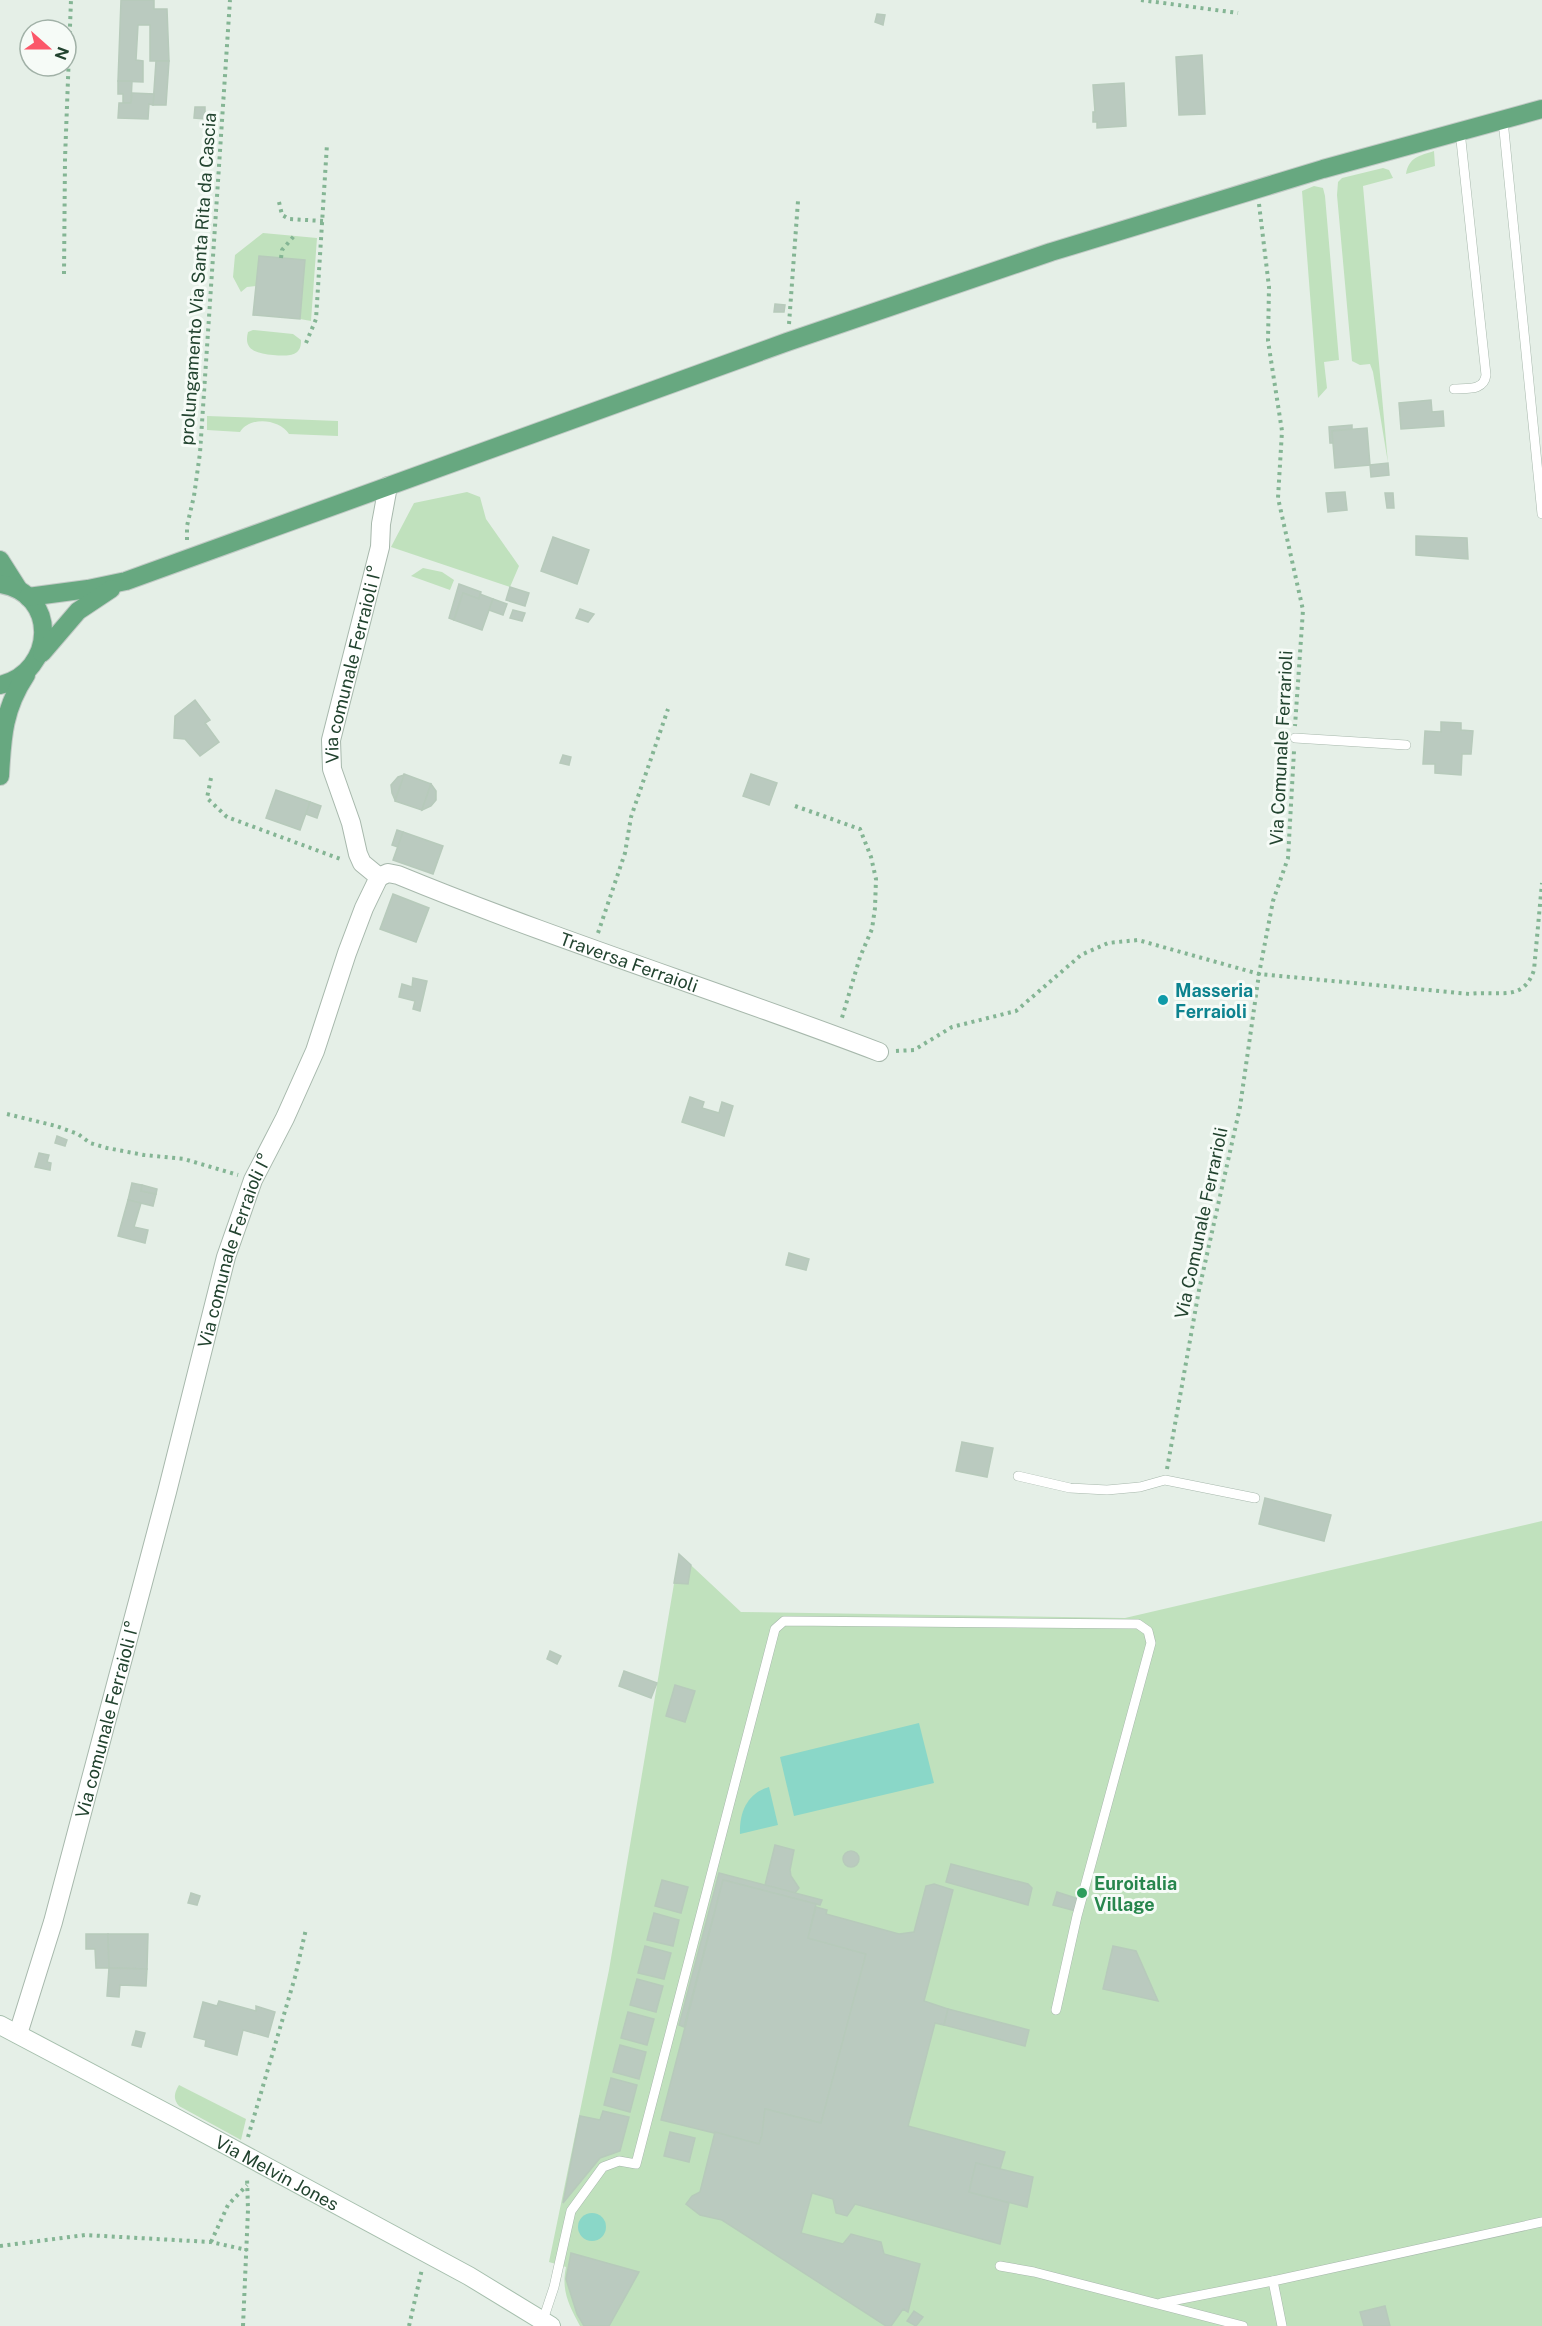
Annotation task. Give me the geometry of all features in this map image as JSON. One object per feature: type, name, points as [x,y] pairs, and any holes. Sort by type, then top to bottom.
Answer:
[{"type":"main road","points":[[0,584],[23,594],[88,589],[126,581],[788,342],[1051,252],[1257,189],[1542,109]]},
{"type":"main road","points":[[0,560],[39,614],[44,633],[43,643],[32,666],[20,678],[0,685]]},
{"type":"main road","points":[[0,776],[1,728],[14,694],[32,666],[58,631],[78,611],[126,581]]},
{"type":"street","name":"Via comunale Ferraioli I°","points":[[362,862],[332,769],[331,740],[380,547],[381,524],[388,486]]},
{"type":"street","points":[[362,862],[379,877]]},
{"type":"street","name":"Traversa Ferraioli","points":[[379,877],[388,873],[398,875],[502,918],[593,948],[879,1052]]},
{"type":"street","name":"Via comunale Ferraioli I°","points":[[18,2034],[52,1922],[167,1492],[226,1257],[253,1180],[285,1118],[315,1051],[347,953],[379,877]]},
{"type":"street","name":"Via Melvin Jones","points":[[0,2025],[246,2155],[547,2323]]},
{"type":"lane","points":[[1503,120],[1542,514]]},
{"type":"lane","points":[[1454,389],[1480,387],[1485,382],[1486,375],[1460,131]]},
{"type":"lane","points":[[1295,738],[1406,745]]},
{"type":"lane","points":[[1018,1476],[1070,1488],[1107,1490],[1140,1487],[1165,1480],[1255,1498]]},
{"type":"lane","points":[[547,2323],[571,2211],[603,2167],[619,2161],[636,2164],[775,1629],[784,1621],[1138,1624],[1148,1630],[1151,1643],[1077,1916],[1056,2010]]},
{"type":"lane","points":[[1158,2303],[1273,2281],[1542,2222]]},
{"type":"lane","points":[[1000,2266],[1158,2303],[1243,2326]]},
{"type":"lane","points":[[1273,2281],[1282,2326]]},
{"type":"path","points":[[64,274],[65,159],[71,0]]},
{"type":"path","name":"prolungamento Via Santa Rita da Cascia","points":[[186,558],[187,526],[200,453],[230,0]]},
{"type":"path","points":[[1141,0],[1238,13]]},
{"type":"path","points":[[306,343],[316,319],[327,144]]},
{"type":"path","name":"Via Comunale Ferrarioli","points":[[1165,1480],[1199,1290],[1240,1107],[1259,974],[1273,901],[1288,858],[1294,789],[1303,610],[1278,498],[1282,431],[1268,341],[1269,287],[1257,189]]},
{"type":"path","points":[[788,342],[798,201]]},
{"type":"path","points":[[279,202],[282,216],[289,219],[323,221]]},
{"type":"path","points":[[281,258],[282,250],[294,236]]},
{"type":"path","points":[[593,948],[625,853],[633,812],[668,709]]},
{"type":"path","points":[[210,778],[207,798],[227,817],[338,859],[362,862]]},
{"type":"path","points":[[795,806],[860,829],[874,868],[872,929],[860,957],[837,1036]]},
{"type":"path","points":[[879,1052],[914,1050],[952,1026],[1016,1011],[1081,955],[1108,943],[1138,940],[1259,974],[1470,994],[1523,990],[1530,982],[1534,970],[1542,883]]},
{"type":"path","points":[[7,1114],[56,1126],[78,1134],[90,1143],[107,1148],[184,1159],[253,1180]]},
{"type":"path","points":[[243,2326],[247,2250],[246,2155],[249,2130],[295,1977],[306,1929]]},
{"type":"path","points":[[212,2242],[228,2205],[247,2184]]},
{"type":"path","points":[[0,2246],[85,2235],[212,2242],[247,2250]]},
{"type":"path","points":[[409,2326],[427,2254]]},
{"type":"green space","points":[[1434,151],[1435,166],[1406,174],[1412,161]]},
{"type":"green space","points":[[1383,168],[1389,170],[1393,178],[1363,186],[1388,463],[1373,372],[1370,364],[1360,365],[1352,361],[1337,195],[1338,182],[1342,178]]},
{"type":"green space","points":[[1314,186],[1323,188],[1325,196],[1339,360],[1324,362],[1327,388],[1318,398],[1302,191]]},
{"type":"green space","points":[[263,233],[317,238],[311,321],[300,319],[305,260],[259,256],[256,286],[247,287],[241,292],[233,277],[235,255]]},
{"type":"green space","points":[[253,330],[293,334],[301,340],[301,346],[292,355],[257,352],[249,347],[247,338],[248,332]]},
{"type":"green space","points":[[207,416],[338,421],[338,436],[289,434],[279,425],[264,421],[250,423],[240,432],[207,430]]},
{"type":"green space","points":[[467,492],[480,497],[486,519],[519,566],[510,587],[391,547],[414,503]]},
{"type":"green space","points":[[423,568],[442,572],[454,580],[450,590],[411,576]]},
{"type":"green space","name":"Euroitalia Village","points":[[1542,1521],[1542,2326],[580,2326],[565,2291],[566,2267],[549,2262],[609,1970],[679,1554],[741,1612],[1125,1618]]},
{"type":"green space","points":[[179,2085],[246,2119],[241,2140],[179,2106],[175,2096]]},
{"type":"water","points":[[919,1723],[934,1783],[794,1816],[780,1757]]},
{"type":"water","points":[[769,1787],[778,1825],[740,1834],[741,1819],[746,1805],[755,1794]]},
{"type":"water","points":[[592,2213],[602,2217],[606,2227],[602,2237],[592,2241],[582,2237],[578,2227],[582,2217]]},
{"type":"building","points":[[121,0],[154,0],[154,9],[167,9],[169,61],[150,61],[150,25],[138,25],[136,60],[143,61],[143,82],[118,81]]},
{"type":"building","points":[[877,14],[885,15],[883,25],[875,22]]},
{"type":"building","points":[[1202,55],[1205,114],[1179,115],[1176,57]]},
{"type":"building","points":[[156,61],[169,61],[166,105],[153,105]]},
{"type":"building","points":[[118,81],[132,81],[131,103],[123,103],[123,94],[118,94]]},
{"type":"building","points":[[1124,83],[1126,126],[1097,128],[1097,122],[1093,122],[1093,112],[1095,112],[1093,85]]},
{"type":"building","points":[[132,93],[154,94],[153,105],[149,104],[148,119],[118,118],[119,103],[131,103]]},
{"type":"building","points":[[195,107],[205,107],[205,119],[194,118]]},
{"type":"building","points":[[259,256],[305,260],[300,319],[253,315]]},
{"type":"building","points":[[775,304],[785,305],[784,312],[774,312]]},
{"type":"building","points":[[1431,400],[1432,412],[1443,411],[1444,426],[1401,429],[1399,403]]},
{"type":"building","points":[[1352,425],[1352,429],[1332,431],[1333,443],[1330,443],[1329,427]]},
{"type":"building","points":[[1367,428],[1370,465],[1335,468],[1332,431]]},
{"type":"building","points":[[1388,463],[1389,475],[1371,477],[1370,465]]},
{"type":"building","points":[[1345,492],[1347,510],[1328,512],[1326,493]]},
{"type":"building","points":[[1385,493],[1393,493],[1394,508],[1387,508]]},
{"type":"building","points":[[1416,536],[1467,538],[1468,559],[1416,555]]},
{"type":"building","points":[[553,537],[589,550],[577,584],[541,571]]},
{"type":"building","points":[[459,584],[481,592],[479,599],[463,593],[454,620],[449,618]]},
{"type":"building","points":[[510,587],[529,593],[525,606],[506,600]]},
{"type":"building","points":[[463,593],[479,599],[480,594],[493,599],[482,630],[454,620]]},
{"type":"building","points":[[493,599],[507,604],[503,615],[489,610]]},
{"type":"building","points":[[580,609],[594,614],[588,622],[576,618]]},
{"type":"building","points":[[513,610],[525,613],[522,621],[510,618]]},
{"type":"building","points":[[195,700],[210,720],[205,723],[219,742],[200,756],[185,739],[174,738],[175,716]]},
{"type":"building","points":[[1441,722],[1461,723],[1461,730],[1473,731],[1471,754],[1462,754],[1461,775],[1435,773],[1435,764],[1423,764],[1425,731],[1441,732]]},
{"type":"building","points":[[563,755],[571,757],[569,765],[560,763]]},
{"type":"building","points":[[404,774],[431,784],[422,810],[395,801]]},
{"type":"building","points":[[751,774],[777,783],[769,805],[743,796]]},
{"type":"building","points":[[404,775],[395,800],[391,785],[398,777]]},
{"type":"building","points":[[431,784],[436,791],[436,800],[431,806],[422,810]]},
{"type":"building","points":[[276,790],[310,802],[300,830],[266,818]]},
{"type":"building","points":[[310,802],[321,806],[317,818],[306,814]]},
{"type":"building","points":[[397,830],[403,832],[398,847],[392,845]]},
{"type":"building","points":[[403,832],[443,846],[433,874],[393,860]]},
{"type":"building","points":[[393,894],[429,908],[416,942],[380,929]]},
{"type":"building","points":[[413,978],[427,981],[420,1011],[413,1009],[415,1001],[399,997],[402,984],[412,987]]},
{"type":"building","points":[[690,1097],[704,1102],[702,1108],[719,1113],[722,1102],[733,1106],[724,1136],[682,1122]]},
{"type":"building","points":[[57,1136],[67,1140],[65,1146],[55,1143]]},
{"type":"building","points":[[39,1153],[49,1155],[47,1162],[51,1163],[50,1170],[35,1167]]},
{"type":"building","points":[[132,1183],[142,1185],[141,1191],[156,1194],[153,1206],[128,1200]]},
{"type":"building","points":[[142,1185],[157,1189],[156,1194],[141,1191]]},
{"type":"building","points":[[128,1200],[141,1203],[134,1227],[148,1230],[145,1243],[118,1236]]},
{"type":"building","points":[[789,1253],[809,1259],[806,1270],[786,1265]]},
{"type":"building","points":[[962,1442],[993,1448],[987,1477],[956,1471]]},
{"type":"building","points":[[1265,1498],[1331,1515],[1324,1541],[1259,1524]]},
{"type":"building","points":[[679,1554],[691,1565],[688,1584],[674,1583]]},
{"type":"building","points":[[550,1651],[561,1656],[557,1664],[547,1659]]},
{"type":"building","points":[[624,1671],[657,1683],[651,1698],[619,1686]]},
{"type":"building","points":[[675,1685],[695,1691],[685,1722],[666,1716]]},
{"type":"building","points":[[775,1845],[794,1850],[790,1870],[799,1888],[795,1893],[765,1885]]},
{"type":"building","points":[[851,1851],[859,1859],[851,1867],[843,1859]]},
{"type":"building","points":[[951,1864],[1028,1884],[1032,1888],[1028,1905],[946,1882]]},
{"type":"building","points":[[719,1873],[822,1900],[820,1905],[723,1880],[684,2027],[679,2025]]},
{"type":"building","points":[[662,1880],[688,1887],[681,1913],[655,1906]]},
{"type":"building","points":[[723,1880],[816,1904],[808,1938],[866,1954],[821,2123],[765,2109],[759,2144],[661,2120]]},
{"type":"building","points":[[934,1884],[953,1890],[924,2001],[948,2009],[944,2025],[935,2023],[908,2126],[1005,2152],[1000,2169],[976,2163],[969,2192],[1009,2203],[1000,2244],[855,2204],[847,2216],[836,2213],[833,2199],[812,2193],[801,2233],[843,2244],[851,2234],[881,2242],[884,2254],[920,2264],[908,2312],[903,2309],[891,2326],[886,2326],[722,2220],[700,2215],[686,2204],[692,2196],[700,2192],[715,2132],[759,2144],[765,2109],[821,2123],[866,1954],[808,1938],[816,1907],[827,1910],[826,1914],[899,1934],[914,1932],[926,1886]]},
{"type":"building","points":[[1057,1892],[1079,1899],[1076,1911],[1053,1905]]},
{"type":"building","points":[[191,1893],[200,1896],[197,1905],[188,1903]]},
{"type":"building","points":[[654,1913],[679,1920],[673,1946],[647,1940]]},
{"type":"building","points":[[86,1934],[108,1934],[109,1968],[96,1968],[95,1949],[86,1949]]},
{"type":"building","points":[[108,1934],[148,1934],[147,1969],[109,1968]]},
{"type":"building","points":[[645,1946],[671,1953],[664,1979],[638,1973]]},
{"type":"building","points":[[1113,1946],[1136,1951],[1158,2001],[1103,1989]]},
{"type":"building","points":[[109,1968],[147,1969],[146,1986],[120,1985],[119,1997],[107,1996]]},
{"type":"building","points":[[637,1979],[663,1986],[656,2012],[630,2005]]},
{"type":"building","points":[[219,2001],[256,2011],[256,2006],[275,2012],[268,2037],[243,2030],[237,2055],[205,2046],[206,2040],[194,2037],[203,2002],[217,2006]]},
{"type":"building","points":[[948,2009],[1029,2030],[1025,2046],[944,2025]]},
{"type":"building","points":[[628,2012],[654,2019],[647,2045],[621,2038]]},
{"type":"building","points":[[136,2031],[145,2033],[141,2047],[132,2045]]},
{"type":"building","points":[[620,2045],[646,2052],[639,2079],[613,2072]]},
{"type":"building","points":[[611,2078],[637,2085],[630,2112],[604,2105]]},
{"type":"building","points":[[603,2111],[629,2117],[620,2151],[600,2158],[563,2203],[580,2116],[600,2120]]},
{"type":"building","points":[[670,2132],[695,2138],[689,2162],[664,2156]]},
{"type":"building","points":[[976,2163],[1033,2177],[1027,2207],[969,2192]]},
{"type":"building","points":[[571,2253],[639,2272],[609,2326],[584,2326],[577,2314],[566,2279]]},
{"type":"building","points":[[1385,2306],[1390,2326],[1364,2326],[1360,2312]]},
{"type":"building","points":[[914,2311],[923,2317],[916,2326],[907,2321]]},
{"type":"place","name":"Masseria Ferraioli","points":[[1163,1000]]},
{"type":"place","name":"Euroitalia Village","points":[[1082,1893]]}]
